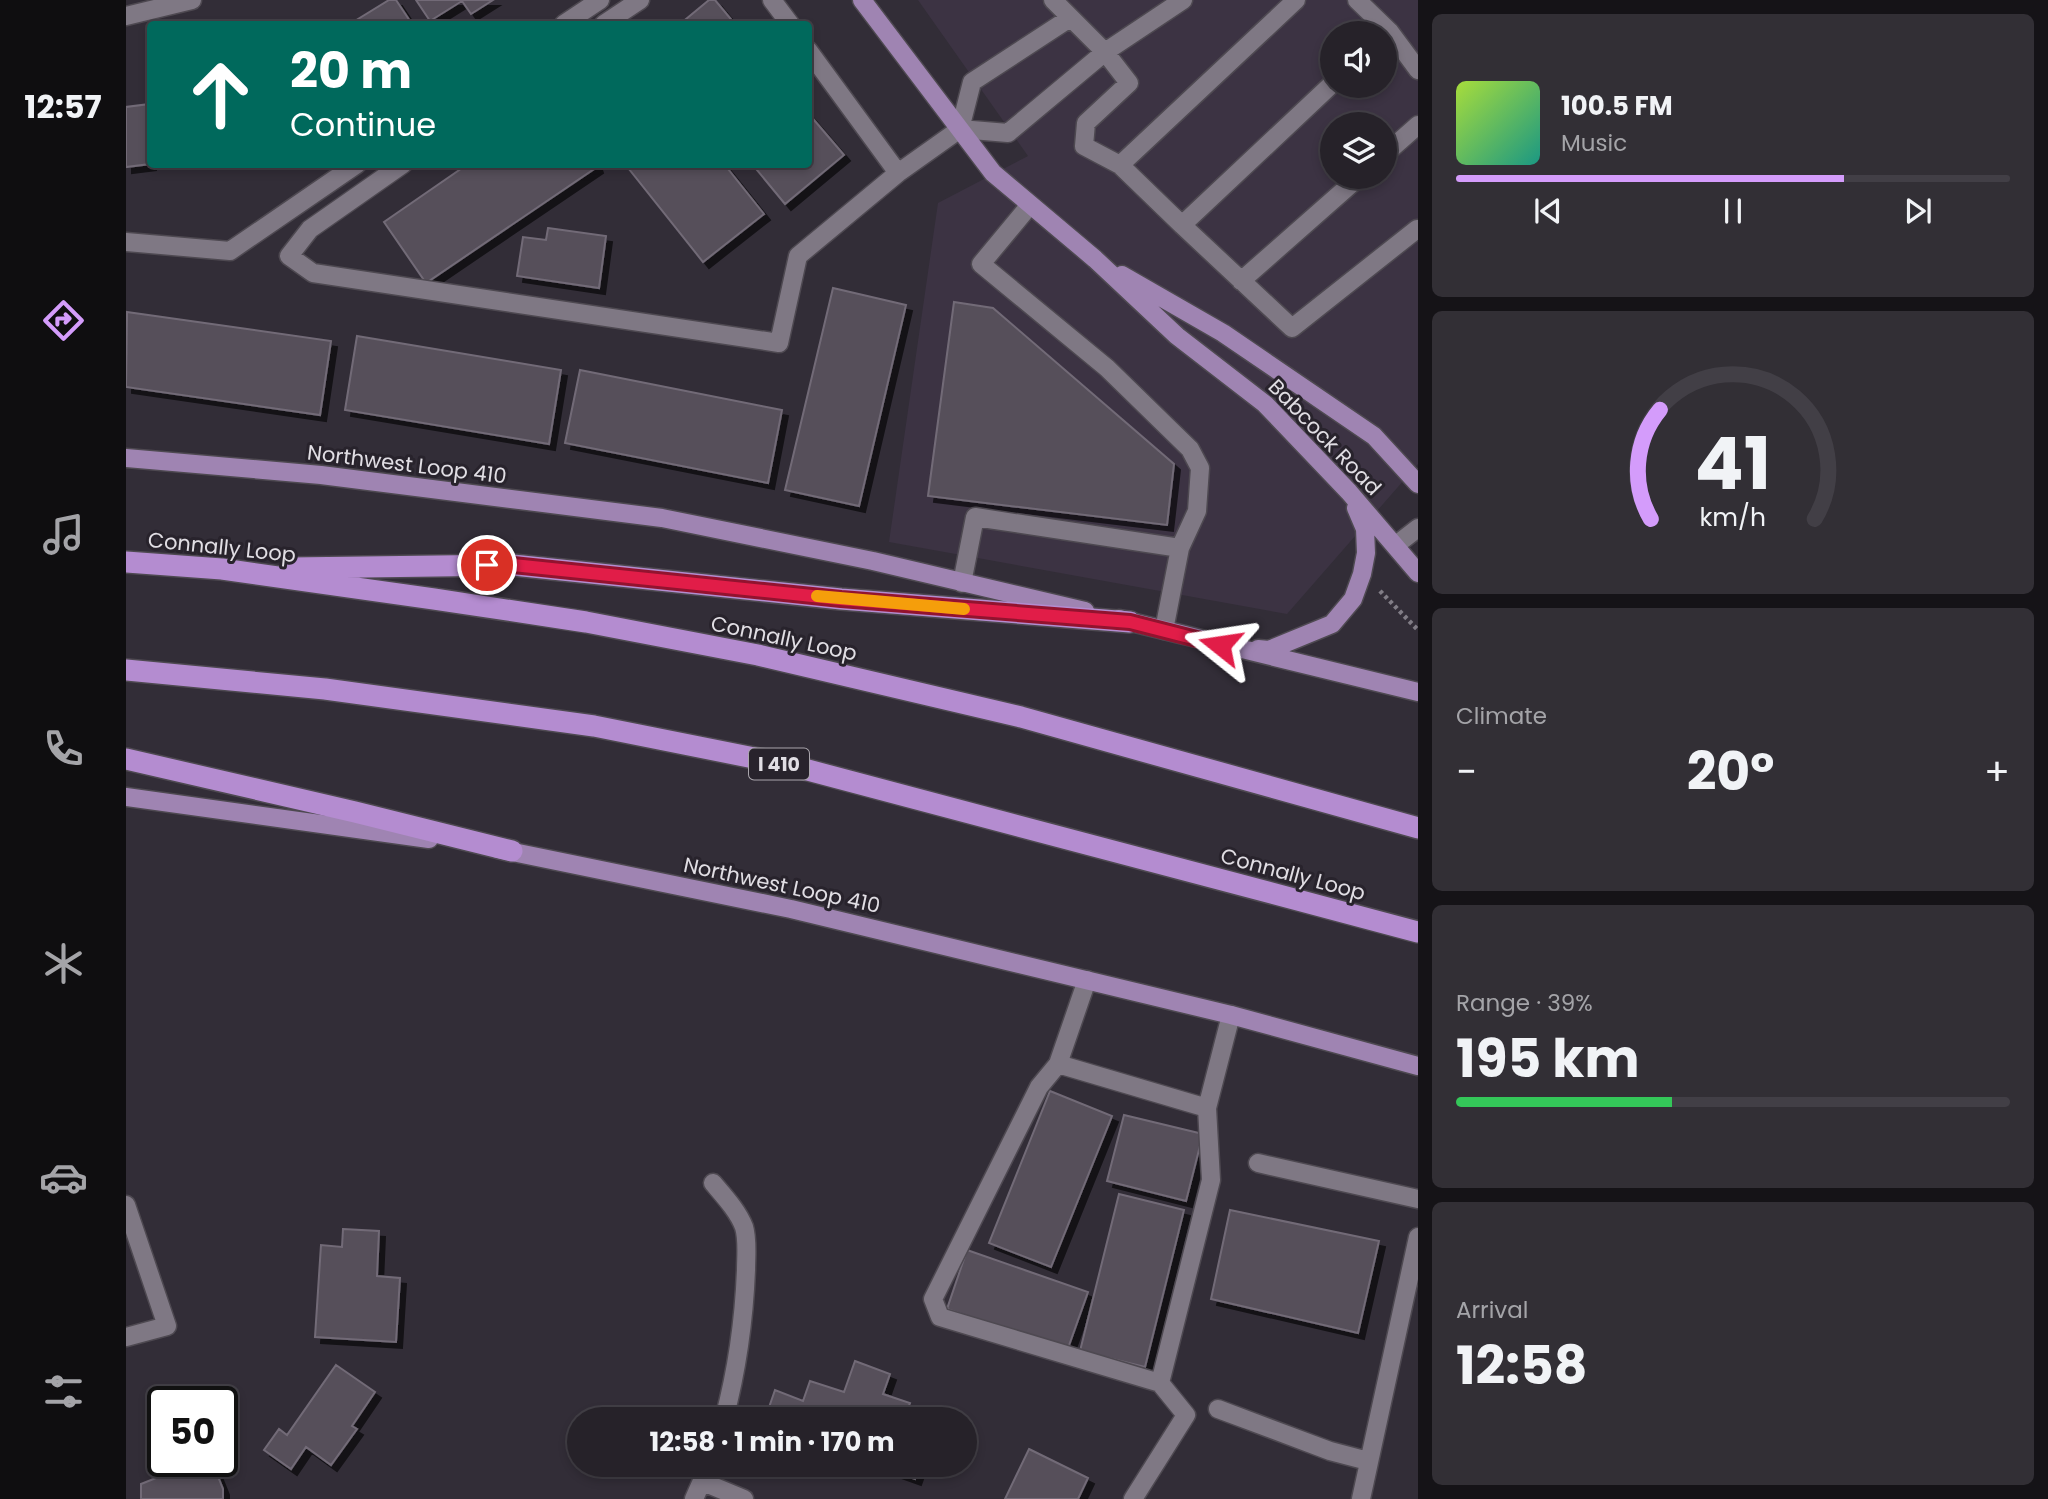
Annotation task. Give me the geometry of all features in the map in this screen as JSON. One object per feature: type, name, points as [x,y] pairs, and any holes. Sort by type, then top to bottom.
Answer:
[{"type":"highway","name":"Connally Loop","points":[[126,562],[222,569],[572,620],[758,656],[1021,717],[1418,828]]},
{"type":"highway","points":[[222,569],[513,565],[841,599],[1130,622]]},
{"type":"highway","name":"Connally Loop","points":[[126,670],[325,689],[580,724],[776,763],[1418,932]]},
{"type":"highway","points":[[126,760],[512,851]]},
{"type":"main road","name":"Babcock Road","points":[[862,0],[993,173],[1095,259],[1177,336],[1265,404],[1349,492],[1418,573]]},
{"type":"main road","name":"Babcock Road","points":[[1095,259],[1223,333],[1374,436],[1418,484]]},
{"type":"main road","name":"Northwest Loop 410","points":[[126,458],[321,475],[662,518],[873,561],[1418,692]]},
{"type":"main road","points":[[1220,645],[1269,650],[1332,624],[1353,599],[1366,553],[1365,529],[1349,492]]},
{"type":"main road","name":"Northwest Loop 410","points":[[126,797],[512,851],[791,909],[1231,1015],[1418,1066]]},
{"type":"street","points":[[126,16],[192,0]]},
{"type":"street","points":[[568,21],[600,0]]},
{"type":"street","points":[[608,21],[640,0]]},
{"type":"street","points":[[772,0],[788,21]]},
{"type":"street","points":[[1053,0],[1105,52],[1129,83],[1086,123],[1084,146],[1120,165],[1292,328],[1417,229]]},
{"type":"street","points":[[1120,165],[1296,0]]},
{"type":"street","points":[[1357,0],[1376,21]]},
{"type":"street","points":[[396,168],[310,229],[289,256],[313,273],[779,343],[798,256],[898,173],[960,129],[1008,133],[1105,52],[1181,1]]},
{"type":"street","points":[[960,129],[972,82],[1070,18]]},
{"type":"street","points":[[1397,46],[1418,70]]},
{"type":"street","points":[[812,55],[898,173]]},
{"type":"street","points":[[1182,225],[1320,95]]},
{"type":"street","points":[[1397,144],[1418,125]]},
{"type":"street","points":[[126,242],[230,251],[351,168]]},
{"type":"street","points":[[1241,281],[1345,189]]},
{"type":"street","points":[[1031,205],[981,264],[1107,368],[1190,449],[1200,468],[1197,511],[1180,548],[1164,631]]},
{"type":"street","points":[[962,583],[975,517],[1180,548]]},
{"type":"street","points":[[1396,545],[1418,528]]},
{"type":"street","points":[[1087,980],[1058,1064],[1039,1087],[933,1299],[940,1317],[1160,1383],[1186,1415],[1133,1499]]},
{"type":"street","points":[[1160,1383],[1211,1180],[1207,1108],[1231,1015]]},
{"type":"street","points":[[1058,1064],[1207,1108]]},
{"type":"street","points":[[1258,1164],[1418,1199]]},
{"type":"street","points":[[713,1183],[732,1206],[744,1227],[747,1245],[744,1311],[735,1376],[727,1407]]},
{"type":"street","points":[[126,1205],[167,1326],[126,1337]]},
{"type":"street","points":[[1361,1499],[1418,1237]]},
{"type":"street","points":[[1218,1409],[1330,1451],[1368,1461]]},
{"type":"street","points":[[694,1499],[704,1477]]},
{"type":"street","points":[[712,1477],[744,1499]]},
{"type":"path","points":[[1371,582],[1418,630]]},
{"type":"shaded area","points":[[918,0],[1418,0],[1418,464],[1287,614],[889,542],[938,203],[1028,156]]},
{"type":"building","points":[[389,0],[396,0],[410,21],[355,21]]},
{"type":"building","points":[[416,0],[493,0],[471,14],[462,1],[430,21]]},
{"type":"building","points":[[709,0],[715,0],[732,21],[684,21]]},
{"type":"building","points":[[147,104],[147,164],[126,167],[126,107]]},
{"type":"building","points":[[812,118],[844,155],[785,204],[755,168],[812,168]]},
{"type":"building","points":[[462,168],[596,168],[426,283],[384,222]]},
{"type":"building","points":[[628,168],[727,168],[764,214],[703,262]]},
{"type":"building","points":[[548,228],[606,236],[599,288],[517,276],[523,237],[546,240]]},
{"type":"building","points":[[833,288],[906,305],[859,506],[785,490]]},
{"type":"building","points":[[954,302],[993,308],[1174,464],[1167,525],[928,496]]},
{"type":"building","points":[[127,312],[331,341],[320,415],[126,387]]},
{"type":"building","points":[[357,336],[561,370],[549,444],[345,410]]},
{"type":"building","points":[[580,370],[782,410],[768,483],[565,443]]},
{"type":"building","points":[[1050,1091],[1112,1116],[1051,1267],[989,1243]]},
{"type":"building","points":[[1124,1115],[1203,1134],[1186,1201],[1107,1181]]},
{"type":"building","points":[[1119,1194],[1184,1210],[1145,1367],[1080,1351]]},
{"type":"building","points":[[1230,1210],[1379,1241],[1358,1333],[1211,1299]]},
{"type":"building","points":[[343,1229],[379,1231],[377,1276],[400,1278],[396,1342],[315,1337],[321,1245],[342,1247]]},
{"type":"building","points":[[967,1250],[1088,1292],[1067,1351],[947,1309]]},
{"type":"building","points":[[855,1361],[890,1374],[883,1394],[910,1403],[908,1407],[769,1407],[775,1390],[803,1401],[810,1381],[844,1392]]},
{"type":"building","points":[[336,1365],[375,1392],[352,1426],[357,1429],[331,1465],[306,1447],[291,1469],[264,1450],[279,1429],[287,1435]]},
{"type":"building","points":[[1029,1449],[1088,1478],[1078,1499],[1005,1499]]},
{"type":"building","points":[[158,1477],[218,1477],[223,1489],[223,1499],[141,1499],[141,1484]]},
{"type":"slow traffic","points":[[817,596],[964,609]]},
{"type":"route","points":[[487,565],[513,565],[841,599],[1130,622],[1220,645]]}]
